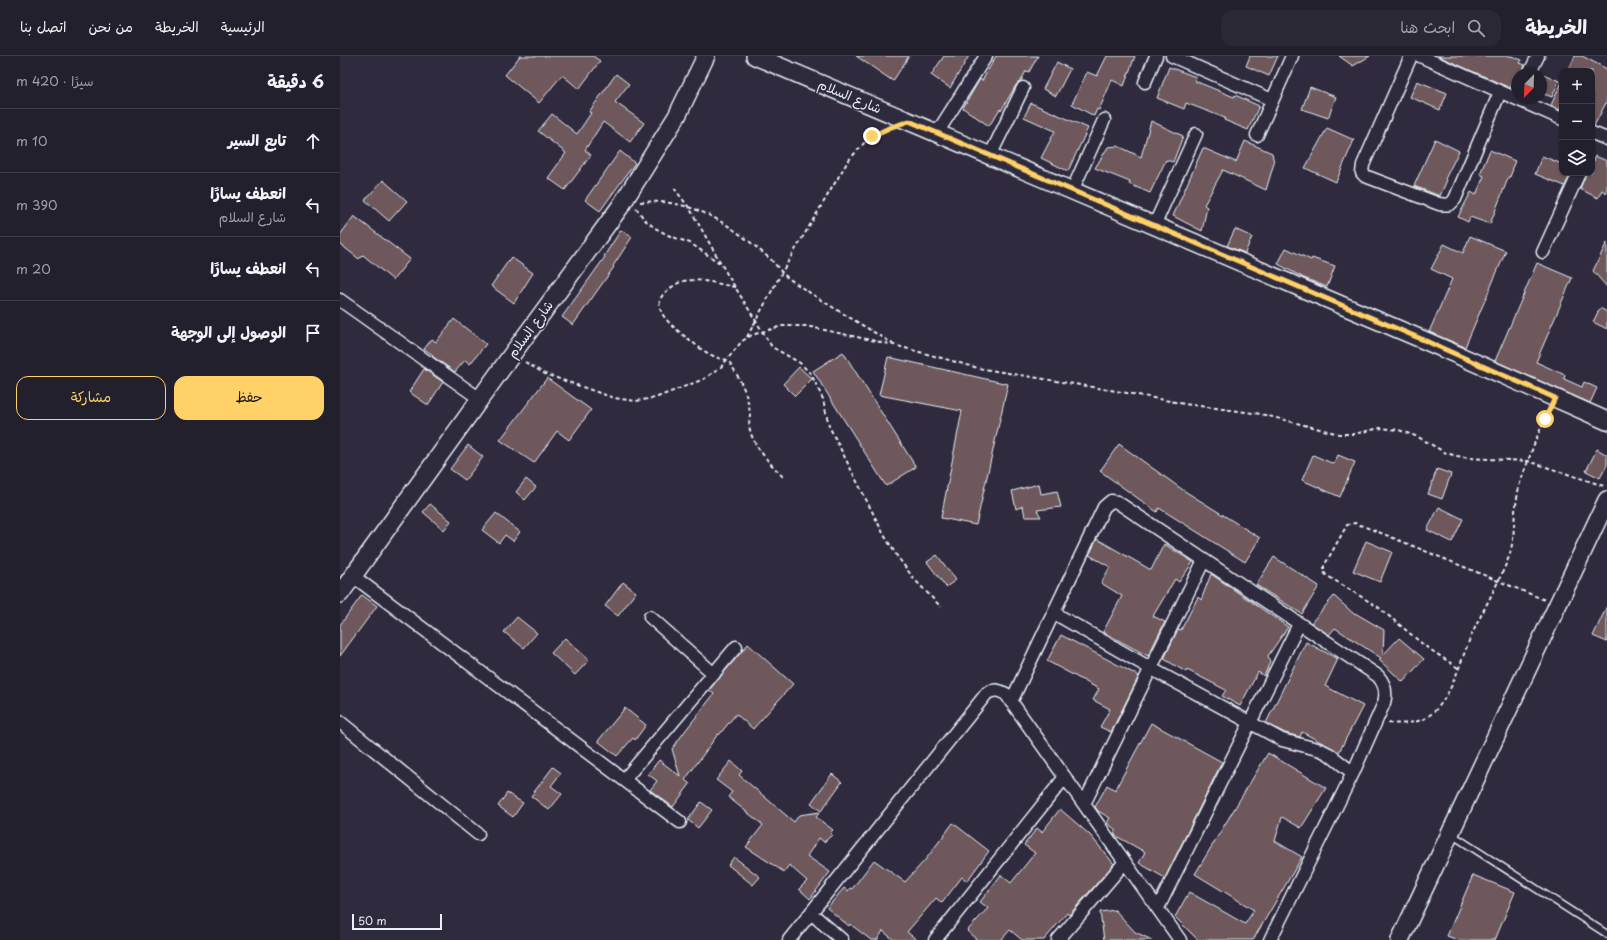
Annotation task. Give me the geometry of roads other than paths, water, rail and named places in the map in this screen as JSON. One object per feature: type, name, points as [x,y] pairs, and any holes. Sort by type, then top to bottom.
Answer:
[{"type":"main road","name":"شارع السلام","points":[[340,594],[513,353],[626,205],[677,116],[706,56]]},
{"type":"main road","name":"شارع السلام","points":[[755,56],[1426,341],[1607,421]]},
{"type":"main road","points":[[1400,940],[1607,500]]},
{"type":"street","points":[[937,134],[986,56]]},
{"type":"street","points":[[1145,82],[1156,56]]},
{"type":"street","points":[[1172,56],[1272,100]]},
{"type":"street","points":[[1257,135],[1292,56]]},
{"type":"street","points":[[1411,56],[1363,165],[1362,173],[1365,176],[1439,204],[1448,206],[1452,204],[1500,92]]},
{"type":"street","points":[[1420,56],[1511,96]]},
{"type":"street","points":[[1532,68],[1538,56]]},
{"type":"street","points":[[990,156],[1023,88]]},
{"type":"street","points":[[1529,104],[1559,118]]},
{"type":"street","points":[[1072,191],[1104,120]]},
{"type":"street","points":[[1154,226],[1196,134]]},
{"type":"street","points":[[1543,252],[1578,176]]},
{"type":"street","points":[[340,300],[480,399]]},
{"type":"street","points":[[1012,702],[1104,507],[1108,502],[1117,502],[1373,673],[1381,680],[1386,697],[1376,721],[1353,773],[1270,940]]},
{"type":"street","points":[[1084,804],[1204,560]]},
{"type":"street","points":[[353,576],[680,822]]},
{"type":"street","points":[[1054,613],[1250,723],[1286,741],[1321,750],[1332,756],[1353,773]]},
{"type":"street","points":[[650,617],[714,674]]},
{"type":"street","points":[[1158,908],[1299,624]]},
{"type":"street","points":[[624,780],[736,647]]},
{"type":"street","points":[[789,940],[988,693],[994,690],[999,690],[1006,694],[1012,702],[1158,908],[1174,937]]},
{"type":"street","points":[[340,722],[478,834]]},
{"type":"street","points":[[935,940],[1065,777]]},
{"type":"street","points":[[1058,940],[1125,862]]},
{"type":"street","points":[[811,913],[842,940]]},
{"type":"lane","points":[[1450,833],[1607,934]]}]
